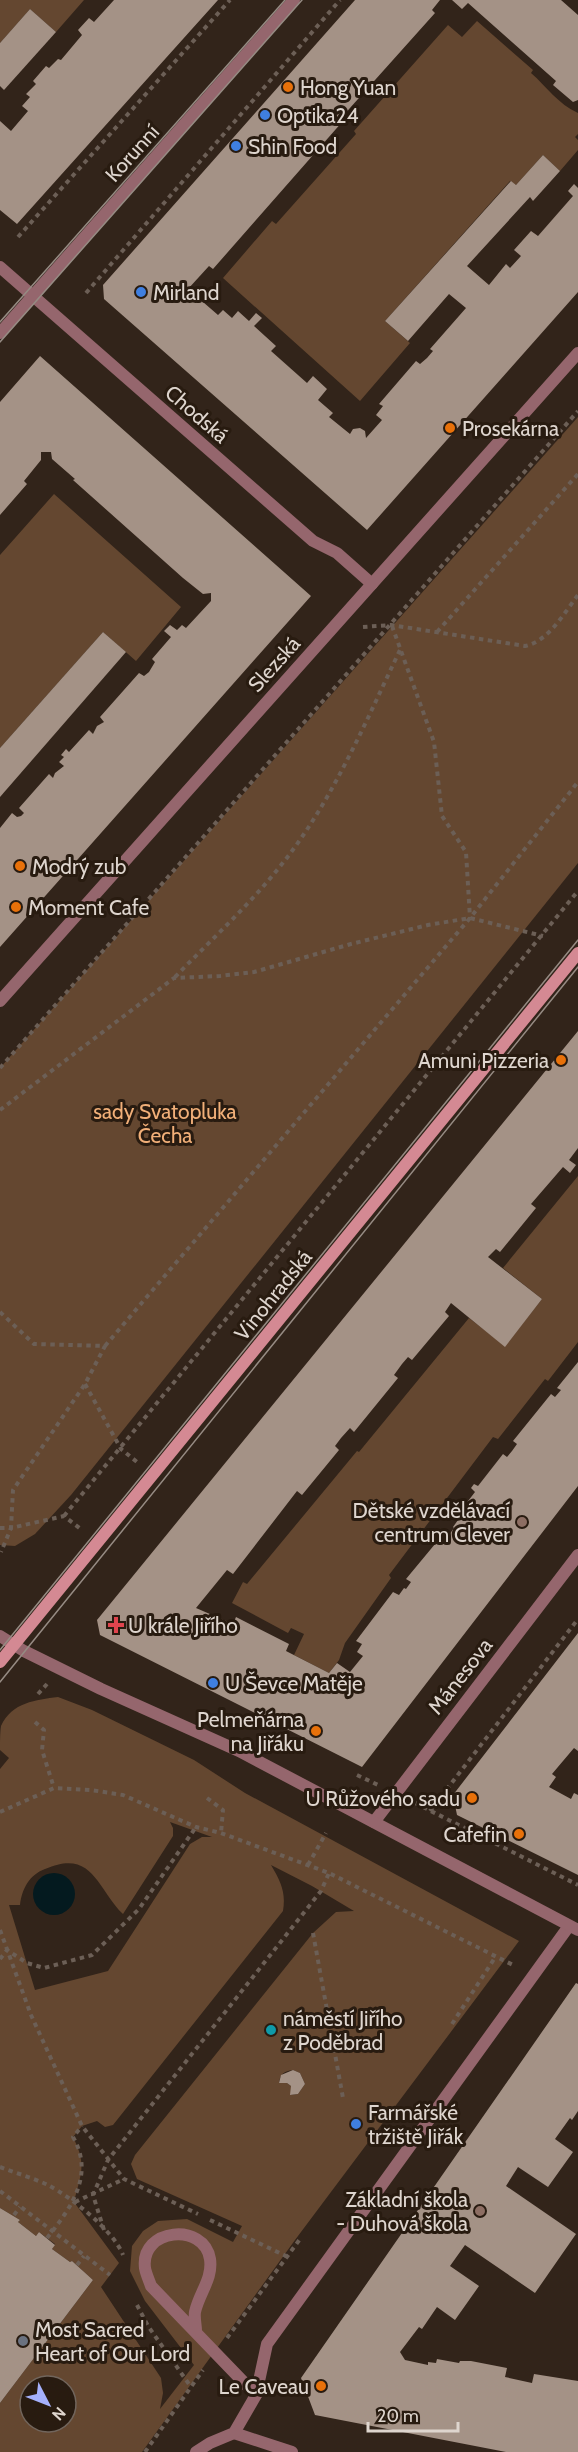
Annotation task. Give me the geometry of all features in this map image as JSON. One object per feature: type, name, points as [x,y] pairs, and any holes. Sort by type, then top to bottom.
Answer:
[{"type":"main road","name":"Vinohradská","points":[[0,1662],[578,953]]},
{"type":"street","name":"Korunní","points":[[0,333],[294,0]]},
{"type":"street","name":"Chodská","points":[[0,267],[313,541],[337,553],[372,584]]},
{"type":"street","name":"Slezská","points":[[0,1001],[578,353]]},
{"type":"street","name":"Mánesova","points":[[374,1822],[578,1555]]},
{"type":"street","points":[[0,1636],[13,1645],[101,1689],[239,1751],[574,1928],[531,1977],[267,2344],[256,2395],[234,2433],[196,2452]]},
{"type":"street","points":[[196,2331],[195,2313],[210,2275],[210,2257],[201,2241],[182,2234],[169,2234],[156,2240],[147,2252],[145,2267],[151,2286],[256,2395]]},
{"type":"street","points":[[234,2433],[292,2452]]},
{"type":"path","points":[[18,237],[230,0]]},
{"type":"path","points":[[86,294],[340,0]]},
{"type":"path","points":[[0,1068],[578,411]]},
{"type":"path","points":[[436,632],[578,474]]},
{"type":"path","points":[[360,627],[392,625],[525,646],[535,644],[547,634],[578,595]]},
{"type":"path","points":[[392,625],[434,741],[442,816],[466,852],[470,918]]},
{"type":"path","points":[[1,1108],[174,978],[265,885],[293,850],[345,765],[400,650]]},
{"type":"path","points":[[1,1552],[11,1528],[13,1490],[85,1384],[105,1346],[470,918],[578,782]]},
{"type":"path","points":[[0,1528],[11,1528],[64,1516],[578,891]]},
{"type":"path","points":[[174,978],[254,972],[362,941],[428,925],[470,918],[543,936]]},
{"type":"path","points":[[0,1312],[34,1344],[105,1346]]},
{"type":"path","points":[[85,1384],[121,1449],[140,1464]]},
{"type":"path","points":[[64,1516],[85,1532]]},
{"type":"path","points":[[430,1811],[578,1619]]},
{"type":"path","points":[[35,1722],[44,1730],[42,1750],[54,1788]]},
{"type":"path","points":[[357,1775],[385,1788]]},
{"type":"path","points":[[0,1812],[54,1788],[92,1790],[123,1795],[196,1827],[220,1833],[329,1873],[496,1956],[531,1977]]},
{"type":"path","points":[[207,1798],[223,1809],[220,1833]]},
{"type":"path","points":[[406,1798],[578,1885]]},
{"type":"path","points":[[7,1950],[27,1963],[44,1968],[92,1955],[139,1909],[196,1827]]},
{"type":"path","points":[[308,1865],[326,1833]]},
{"type":"path","points":[[0,2167],[48,2185],[74,2202],[104,2230],[93,2195],[108,2160],[321,1891],[329,1873]]},
{"type":"path","points":[[0,1930],[31,2015],[82,2126],[124,2179],[285,2256]]},
{"type":"path","points":[[313,1933],[343,2098]]},
{"type":"path","points":[[0,1959],[7,1950]]},
{"type":"path","points":[[452,2024],[496,1956]]},
{"type":"path","points":[[47,2238],[74,2202],[82,2167],[82,2152],[73,2137],[82,2126]]},
{"type":"path","points":[[74,2202],[124,2179]]},
{"type":"path","points":[[0,2192],[110,2275]]},
{"type":"path","points":[[14,2215],[20,2207]]},
{"type":"path","points":[[215,2353],[285,2256],[300,2239]]},
{"type":"path","points":[[77,2265],[84,2256]]},
{"type":"path","points":[[145,2452],[191,2387]]},
{"type":"green space","points":[[0,0],[84,0],[56,32],[30,9],[0,43]]},
{"type":"green space","points":[[477,21],[533,70],[531,73],[559,100],[578,113],[578,134],[575,137],[578,140],[578,150],[560,171],[543,155],[516,185],[510,181],[385,321],[410,343],[360,401],[223,278],[272,221],[276,224],[356,134],[354,131],[448,25],[462,37]]},
{"type":"green space","name":"sady Svatopluka Čecha","points":[[578,417],[578,863],[71,1495],[35,1534],[15,1546],[0,1545],[0,1068]]},
{"type":"green space","points":[[54,494],[181,607],[136,661],[103,632],[0,748],[0,555]]},
{"type":"green space","points":[[578,1176],[578,1342],[548,1381],[545,1379],[498,1439],[493,1437],[389,1575],[391,1578],[345,1643],[339,1660],[329,1673],[294,1655],[304,1634],[291,1628],[288,1633],[232,1603],[243,1582],[247,1584],[469,1318],[505,1346],[542,1299],[503,1268]]},
{"type":"green space","points":[[58,1697],[92,1710],[194,1760],[245,1793],[519,1941],[295,2240],[142,2452],[0,2452],[0,2403],[18,2379],[18,2434],[78,2434],[78,2374],[22,2374],[93,2280],[72,2261],[70,2262],[52,2249],[55,2244],[39,2232],[36,2236],[18,2222],[20,2220],[0,2208],[0,1769],[9,1758],[0,1750],[1,1726],[11,1712],[33,1701]],"holes":[[[170,1822],[212,1837],[202,1837],[190,1844],[108,1971],[35,1990],[9,1905],[20,1905],[22,1893],[31,1879],[39,1872],[61,1864],[74,1864],[84,1867],[92,1874],[123,1914],[173,1836]],[[271,1865],[354,1911],[336,1912],[313,1933],[135,2155],[131,2164],[137,2179],[242,2226],[233,2242],[187,2219],[158,2221],[143,2231],[132,2246],[130,2271],[145,2301],[194,2365],[160,2409],[163,2393],[161,2378],[101,2287],[119,2263],[74,2202],[81,2162],[73,2137],[82,2126],[97,2121],[105,2127],[113,2125],[283,1911],[283,1893]],[[293,2070],[300,2073],[305,2084],[298,2094],[291,2095],[291,2086],[287,2083],[279,2083],[281,2075]]]},
{"type":"water","points":[[54,1873],[69,1879],[75,1894],[69,1909],[54,1915],[39,1909],[33,1894],[39,1879]]},
{"type":"building","points":[[114,0],[218,0],[17,224],[0,210],[0,121],[11,131],[28,111],[22,106],[30,97],[26,94],[36,84],[33,81],[46,66],[49,68],[58,59],[61,60],[82,35],[78,30],[89,18],[94,22]]},
{"type":"building","points":[[355,0],[440,0],[432,10],[435,13],[341,118],[343,121],[213,269],[209,266],[188,289],[218,315],[223,310],[232,318],[238,311],[249,321],[256,313],[262,318],[254,326],[276,346],[271,351],[307,383],[313,376],[327,389],[318,400],[333,413],[329,417],[350,434],[353,429],[360,428],[365,431],[366,438],[382,420],[376,415],[383,406],[379,404],[416,361],[420,364],[427,358],[433,351],[430,349],[466,308],[449,294],[408,341],[385,321],[511,181],[516,185],[543,155],[560,171],[533,201],[530,197],[467,266],[489,285],[506,264],[510,268],[521,256],[514,250],[531,231],[538,236],[573,196],[568,191],[574,184],[578,188],[578,292],[367,530],[104,299],[103,285]]},
{"type":"building","points":[[452,0],[561,0],[578,15],[578,100],[573,102],[553,85],[556,81],[468,3],[462,9]]},
{"type":"building","points":[[30,9],[56,32],[4,90],[0,86],[0,43]]},
{"type":"building","points":[[40,356],[311,596],[0,947],[0,828],[12,813],[17,817],[24,813],[19,808],[49,774],[53,778],[55,773],[64,766],[59,762],[64,757],[61,755],[66,749],[69,752],[89,730],[93,734],[97,726],[104,722],[100,717],[139,673],[144,676],[149,672],[155,662],[152,659],[171,637],[164,631],[170,625],[177,630],[182,625],[186,628],[211,601],[211,593],[203,594],[183,578],[73,480],[75,479],[52,459],[51,452],[41,452],[41,460],[24,481],[27,484],[0,515],[0,402]]},
{"type":"building","points":[[103,632],[126,652],[0,797],[0,748]]},
{"type":"building","points":[[578,1031],[578,1148],[569,1160],[576,1165],[570,1173],[563,1167],[531,1204],[536,1208],[500,1252],[496,1249],[488,1257],[542,1299],[505,1347],[451,1303],[445,1312],[449,1316],[412,1360],[408,1357],[402,1364],[394,1375],[398,1378],[354,1432],[350,1428],[341,1438],[335,1446],[339,1450],[302,1495],[297,1491],[233,1574],[227,1570],[196,1608],[233,1624],[236,1617],[289,1644],[286,1651],[329,1673],[337,1663],[350,1672],[363,1656],[357,1652],[362,1644],[356,1641],[393,1592],[399,1595],[404,1588],[406,1589],[411,1582],[406,1579],[445,1532],[449,1535],[458,1520],[455,1518],[475,1492],[471,1488],[474,1484],[478,1486],[503,1454],[507,1457],[517,1444],[513,1441],[551,1394],[555,1397],[561,1390],[557,1388],[578,1362],[578,1486],[362,1767],[100,1635],[97,1620]]},
{"type":"building","points":[[578,1633],[578,1751],[574,1748],[552,1774],[556,1777],[549,1787],[571,1799],[574,1793],[578,1795],[578,1875],[457,1815],[453,1795]]},
{"type":"building","points":[[576,1983],[578,1984],[578,2111],[555,2139],[573,2152],[548,2187],[518,2167],[506,2186],[576,2234],[535,2293],[465,2245],[450,2266],[479,2286],[455,2320],[437,2307],[422,2329],[419,2327],[400,2352],[405,2360],[428,2365],[428,2362],[436,2363],[437,2359],[459,2363],[460,2361],[471,2361],[507,2368],[505,2377],[532,2383],[534,2374],[578,2381],[578,2452],[506,2452],[315,2415],[301,2378]]},
{"type":"building","points":[[293,2070],[300,2073],[305,2084],[298,2094],[290,2095],[291,2086],[287,2083],[279,2083],[281,2075]]},
{"type":"building","name":"Most Sacred Heart of Our Lord","points":[[0,2208],[20,2220],[18,2222],[36,2236],[39,2232],[55,2245],[52,2249],[70,2262],[72,2261],[93,2280],[22,2374],[18,2374],[18,2379],[0,2403]]},
{"type":"tram line","points":[[0,322],[285,0]]},
{"type":"tram line","points":[[0,342],[302,0]]},
{"type":"tram line","points":[[0,1650],[578,940]]},
{"type":"tram line","points":[[0,1682],[578,967]]},
{"type":"place","name":"Hong Yuan","points":[[288,87]]},
{"type":"place","name":"Optika24","points":[[265,115]]},
{"type":"place","name":"Shin Food","points":[[236,146]]},
{"type":"place","name":"Mirland","points":[[141,292]]},
{"type":"place","name":"Prosekárna","points":[[450,428]]},
{"type":"place","name":"Modrý zub","points":[[20,866]]},
{"type":"place","name":"Moment Cafe","points":[[16,907]]},
{"type":"place","name":"Amuni Pizzeria","points":[[561,1060]]},
{"type":"place","name":"Dětské vzdělávací centrum Clever","points":[[522,1522]]},
{"type":"place","name":"U krále Jiřího","points":[[116,1625]]},
{"type":"place","name":"U Ševce Matěje","points":[[213,1683]]},
{"type":"place","name":"Pelmeňárna na Jiřáku","points":[[316,1731]]},
{"type":"place","name":"U Růžového sadu","points":[[472,1798]]},
{"type":"place","name":"Cafefin","points":[[519,1834]]},
{"type":"place","name":"náměstí Jiřího z Poděbrad","points":[[271,2030]]},
{"type":"place","name":"Farmářské tržiště Jiřák","points":[[356,2124]]},
{"type":"place","name":"Základní škola - Duhová škola","points":[[480,2211]]},
{"type":"place","name":"Most Sacred Heart of Our Lord","points":[[23,2341]]},
{"type":"place","name":"Le Caveau","points":[[321,2386]]}]
